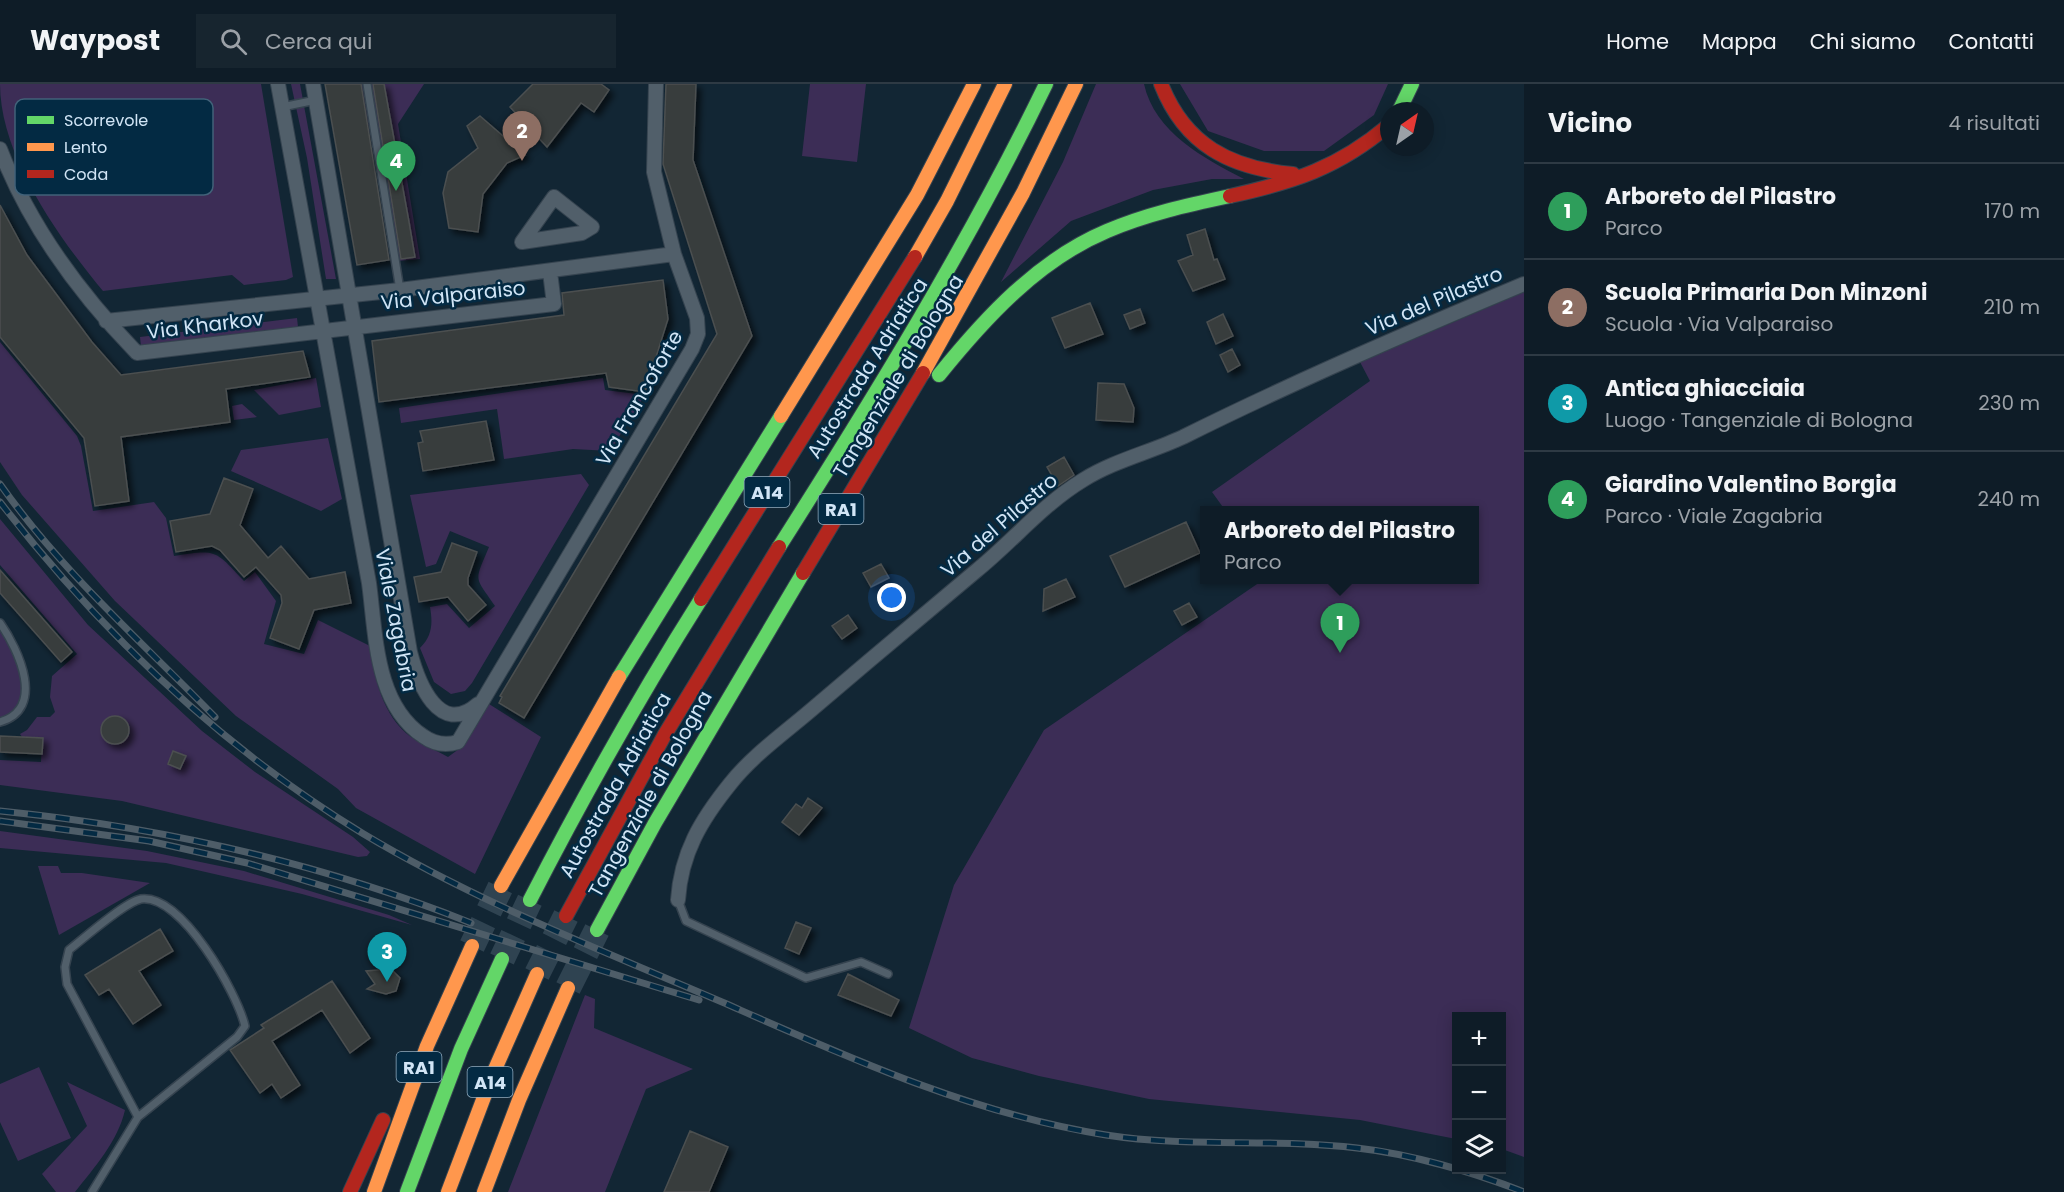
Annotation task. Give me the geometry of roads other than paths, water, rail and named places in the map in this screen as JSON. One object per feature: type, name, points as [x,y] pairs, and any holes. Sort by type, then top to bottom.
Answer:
[{"type":"highway","points":[[501,886],[625,664],[848,309],[928,176],[974,84]]},
{"type":"highway","name":"Autostrada Adriatica","points":[[531,900],[572,818],[649,681],[904,277],[947,201],[1005,84]]},
{"type":"highway","name":"Autostrada Adriatica","points":[[566,916],[683,703],[924,314],[981,214],[1046,84]]},
{"type":"highway","name":"Tangenziale di Bologna","points":[[597,930],[639,849],[710,724],[945,338],[1000,240],[1076,84]]},
{"type":"highway","points":[[1161,84],[1176,115],[1207,146],[1228,159],[1250,168],[1273,173],[1305,174]]},
{"type":"highway","points":[[1403,102],[1412,84]]},
{"type":"highway","points":[[853,488],[965,342],[1014,291],[1054,260],[1100,234],[1134,220],[1266,187],[1329,168],[1353,156],[1380,135]]},
{"type":"highway","name":"RA1","points":[[350,1192],[422,1036],[469,951],[427,1046],[374,1192]]},
{"type":"highway","name":"A14","points":[[407,1192],[460,1049],[502,959]]},
{"type":"highway","name":"A14","points":[[448,1192],[492,1076],[537,974]]},
{"type":"highway","points":[[486,1192],[498,1155],[568,988]]},
{"type":"street","name":"Viale Zagabria","points":[[278,84],[380,658],[389,697],[401,717],[414,731],[428,740],[445,746],[458,742],[482,701]]},
{"type":"street","name":"Viale Zagabria","points":[[313,84],[410,652],[417,679],[428,698],[446,714],[459,715],[470,711],[482,701]]},
{"type":"street","name":"Via Francoforte","points":[[482,701],[699,334],[697,318],[674,254],[654,172],[656,84]]},
{"type":"street","name":"Via Kharkov","points":[[0,149],[15,180]]},
{"type":"street","name":"Via Kharkov","points":[[22,195],[34,220],[106,321],[137,353],[323,331]]},
{"type":"street","points":[[554,197],[592,227],[582,233],[522,242],[542,215],[554,197]]},
{"type":"street","name":"Via Valparaiso","points":[[317,298],[550,272],[674,254]]},
{"type":"street","name":"Via Valparaiso","points":[[323,331],[554,304],[550,272]]},
{"type":"street","name":"Via del Pilastro","points":[[678,900],[680,873],[688,849],[704,818],[732,782],[792,726],[988,561],[1036,513],[1084,479],[1180,438],[1242,406],[1395,338],[1524,284]]},
{"type":"street","name":"Via Kharkov","points":[[106,321],[317,298]]},
{"type":"lane","points":[[367,84],[400,290]]},
{"type":"lane","points":[[282,107],[316,100]]},
{"type":"lane","points":[[0,623],[19,660],[26,693],[25,701],[17,713],[0,722]]},
{"type":"lane","points":[[92,1192],[138,1117],[237,1037],[245,1026],[240,1007],[222,975],[179,916],[158,901],[140,899],[117,913],[69,950],[66,967],[66,984],[138,1117]]},
{"type":"lane","points":[[678,900],[686,921],[806,978],[861,962],[888,974]]},
{"type":"tunnel","points":[[472,946],[501,886]]},
{"type":"tunnel","points":[[502,959],[530,900]]},
{"type":"tunnel","points":[[537,974],[566,916]]},
{"type":"tunnel","points":[[568,988],[597,930]]},
{"type":"railway","points":[[0,484],[49,547],[215,717]]},
{"type":"railway","points":[[0,502],[79,596],[122,641],[212,725],[260,763],[310,799],[405,858],[539,924],[862,1062],[958,1098],[1007,1113],[1056,1125],[1137,1139],[1326,1145],[1378,1151],[1442,1165],[1524,1192]]},
{"type":"railway","points":[[0,811],[120,827],[298,865],[356,882],[471,923]]},
{"type":"railway","points":[[0,821],[149,841],[247,863],[699,1000]]},
{"type":"place","name":"Scuola Primaria Don Minzoni","points":[[522,161]]},
{"type":"place","name":"Giardino Valentino Borgia","points":[[396,191]]},
{"type":"place","name":"Arboreto del Pilastro","points":[[1340,653]]},
{"type":"place","name":"Antica ghiacciaia","points":[[387,982]]}]
